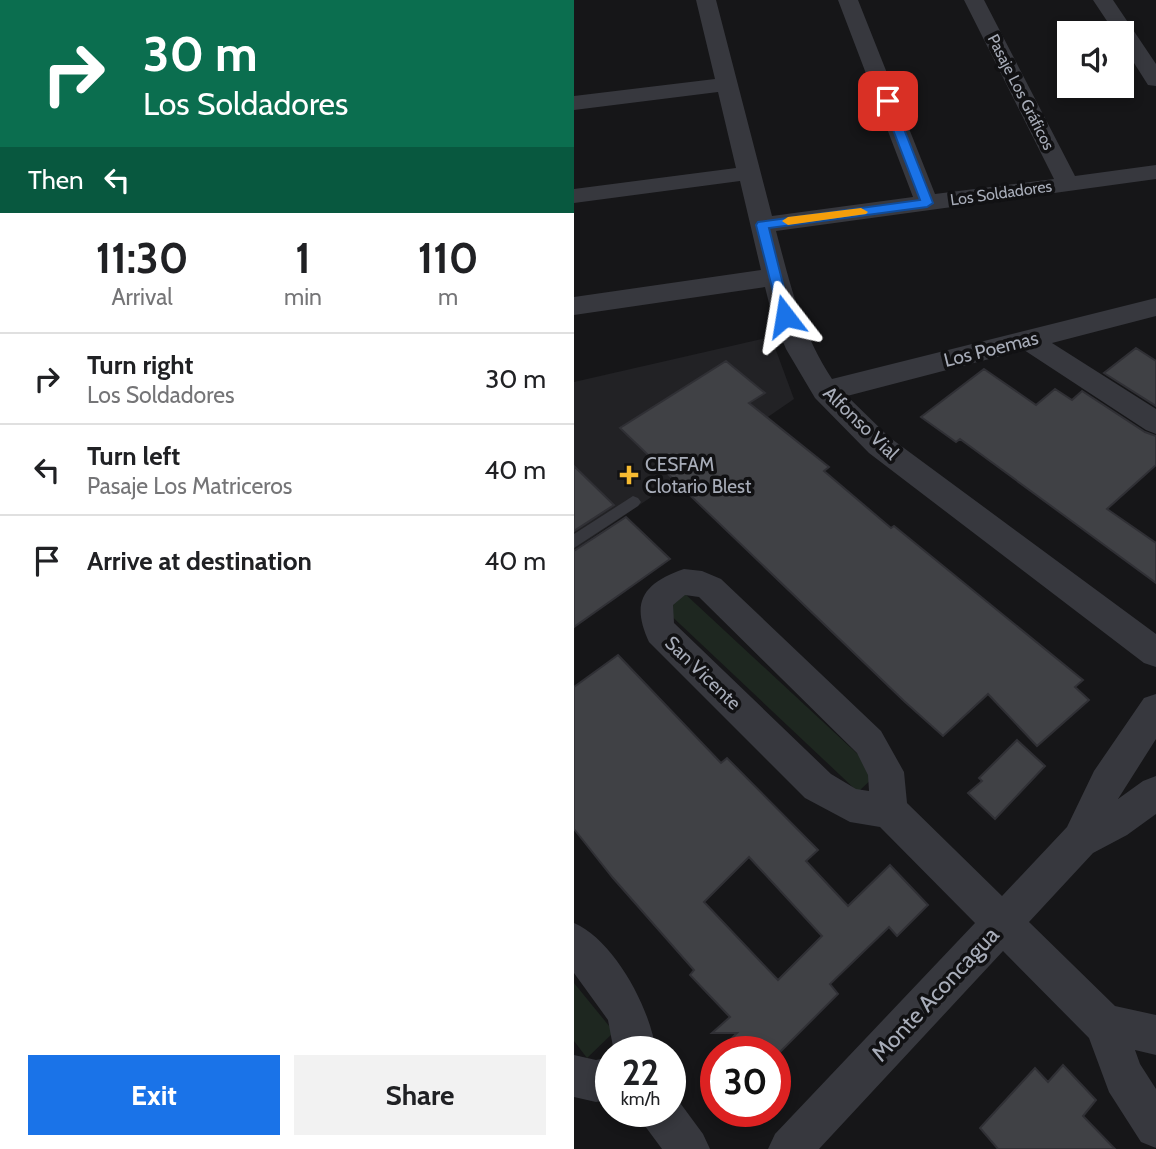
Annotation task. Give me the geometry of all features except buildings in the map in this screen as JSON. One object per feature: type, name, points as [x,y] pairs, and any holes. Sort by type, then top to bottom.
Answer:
[{"type":"street","name":"Alfonso Vial","points":[[706,0],[785,316],[799,349],[825,391],[880,445],[1156,653]]},
{"type":"street","points":[[848,0],[927,203]]},
{"type":"street","name":"Pasaje Los Gráficos","points":[[974,0],[1068,184]]},
{"type":"street","points":[[1103,0],[1156,80]]},
{"type":"street","points":[[574,103],[727,84]]},
{"type":"street","name":"Los Soldadores","points":[[762,225],[1156,172]]},
{"type":"street","points":[[574,196],[749,173]]},
{"type":"street","points":[[574,306],[775,277]]},
{"type":"street","name":"Los Poemas","points":[[825,391],[1156,307]]},
{"type":"street","points":[[1027,339],[1156,424]]},
{"type":"street","name":"San Vicente","points":[[684,583],[702,584],[710,588],[869,742],[886,772],[890,811],[850,805],[818,786],[661,632],[655,621],[654,609],[658,598],[666,589],[684,583]]},
{"type":"street","name":"Monte Aconcagua","points":[[790,1149],[1080,840],[1107,783],[1156,709]]},
{"type":"street","name":"Monte Aconcagua","points":[[1080,840],[1114,823],[1156,793]]},
{"type":"street","points":[[890,811],[1105,1025],[1124,1077],[1156,1127]]},
{"type":"street","points":[[574,943],[623,1005],[633,1036]]},
{"type":"street","points":[[1105,1025],[1156,1035]]},
{"type":"street","points":[[574,1076],[595,1081]]},
{"type":"street","points":[[672,1127],[688,1149]]},
{"type":"lane","points":[[574,542],[634,502]]},
{"type":"shaded area","name":"CESFAM Clotario Blest","points":[[771,337],[794,399],[574,550],[574,382]]},
{"type":"shaded area","points":[[683,592],[878,773],[858,792],[663,608]]},
{"type":"shaded area","points":[[574,983],[614,1032],[610,1036],[595,1036],[595,1050],[587,1058],[574,1041]]},
{"type":"slow traffic","points":[[788,221],[861,212]]},
{"type":"place","name":"CESFAM Clotario Blest","points":[[629,475]]},
{"type":"route","points":[[785,316],[762,225],[927,203],[888,101]]}]
